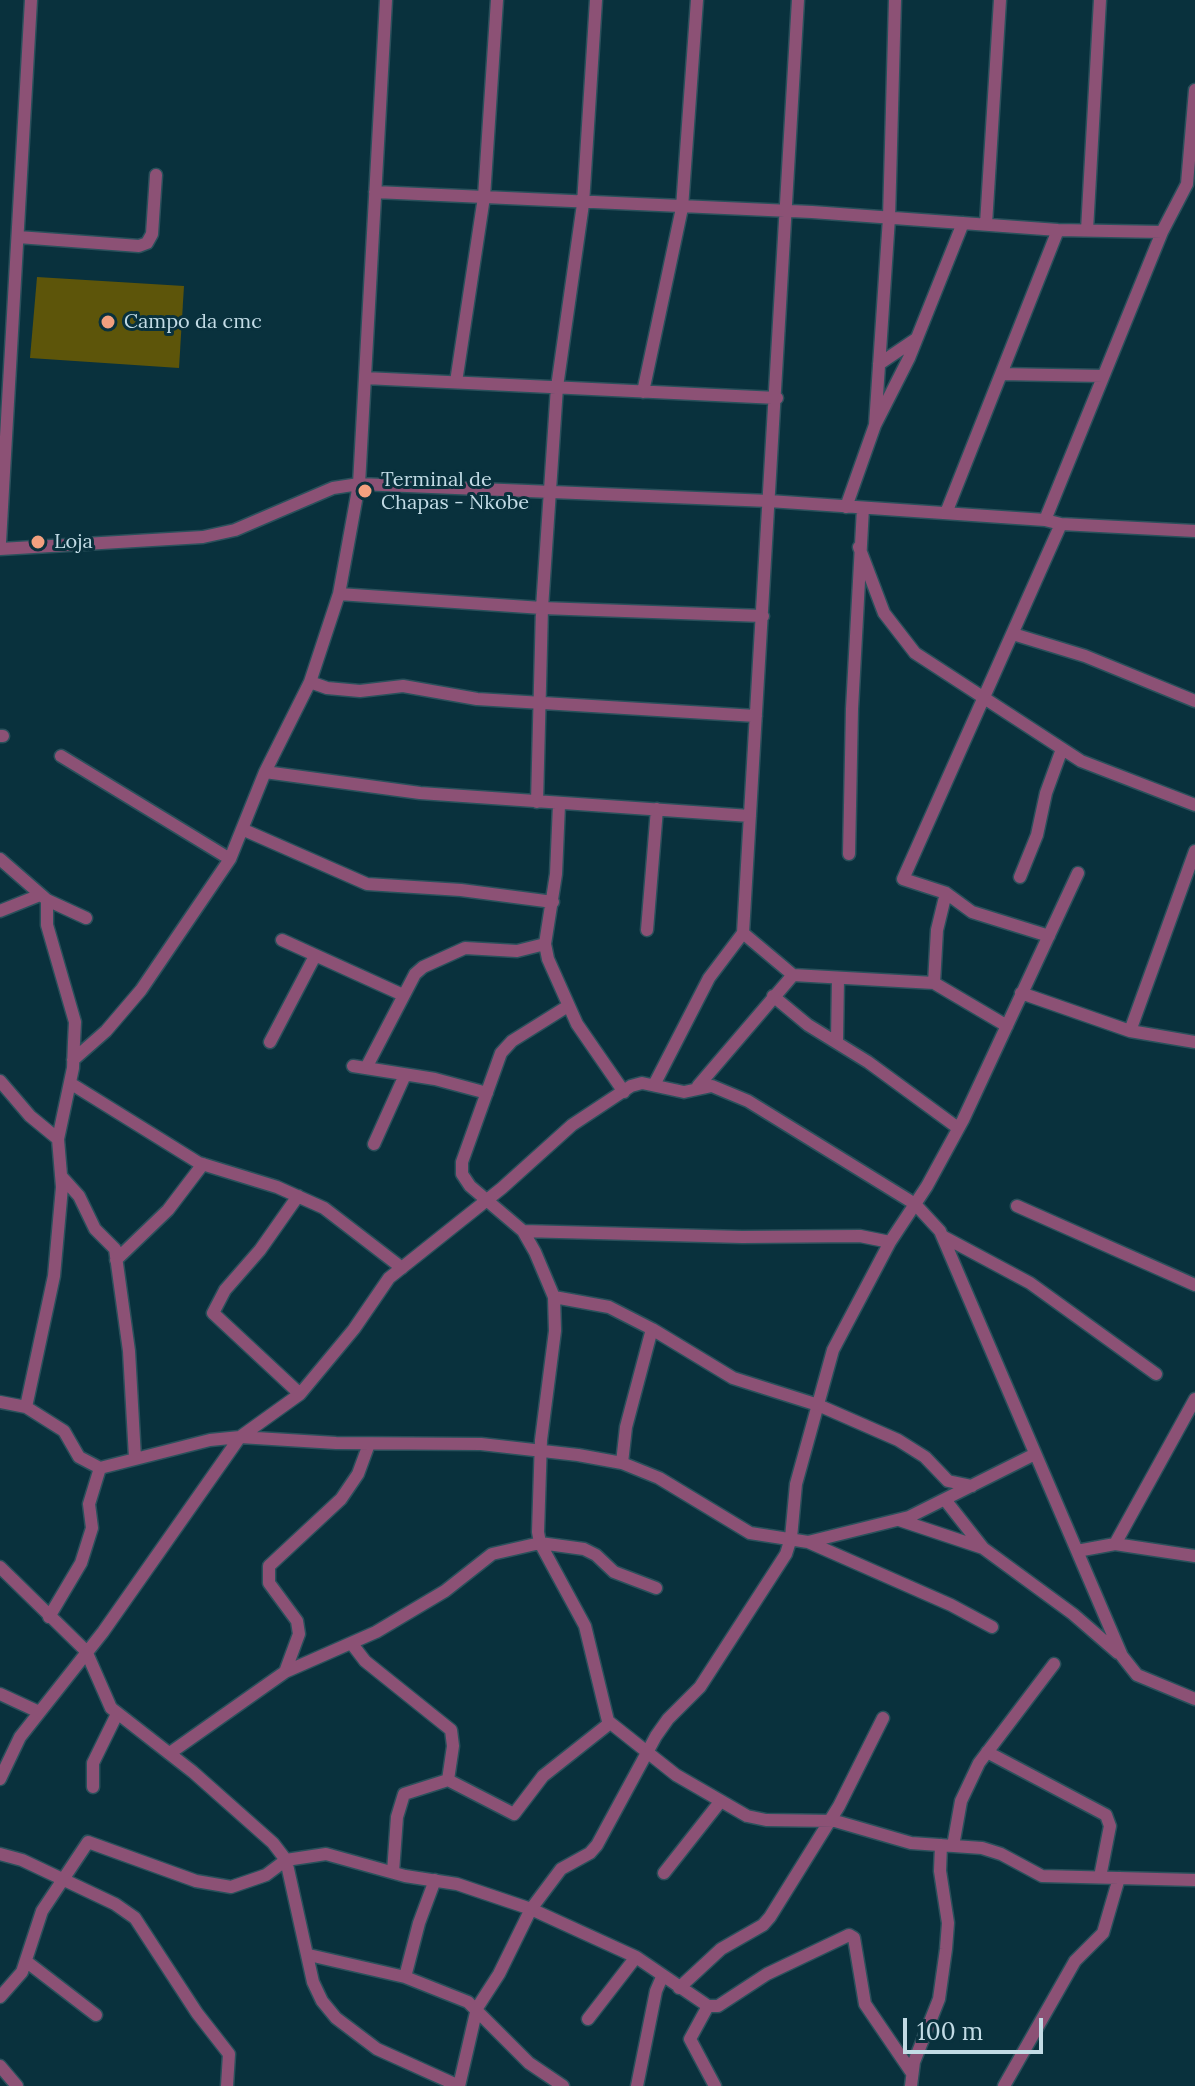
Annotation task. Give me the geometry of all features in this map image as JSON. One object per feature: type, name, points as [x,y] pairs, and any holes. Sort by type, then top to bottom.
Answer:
[{"type":"street","points":[[0,542],[31,0]]},
{"type":"street","points":[[73,1060],[106,1031],[141,990],[230,859],[265,772],[310,682],[339,594],[359,484],[386,0]]},
{"type":"street","points":[[456,382],[484,197],[497,0]]},
{"type":"street","points":[[537,802],[542,608],[557,387],[583,204],[596,0]]},
{"type":"street","points":[[643,392],[682,208],[697,0]]},
{"type":"street","points":[[654,1085],[709,978],[743,933],[777,398],[798,0]]},
{"type":"street","points":[[875,425],[889,218],[895,0]]},
{"type":"street","points":[[986,224],[1000,0]]},
{"type":"street","points":[[1087,230],[1100,0]]},
{"type":"street","points":[[1045,520],[1162,232],[1191,185],[1195,90]]},
{"type":"street","points":[[18,237],[139,246],[147,243],[152,234],[156,175]]},
{"type":"street","points":[[375,192],[785,212],[1058,230],[1162,232]]},
{"type":"street","points":[[846,507],[875,425],[916,338],[963,223]]},
{"type":"street","points":[[946,513],[1058,230]]},
{"type":"street","points":[[879,364],[916,338]]},
{"type":"street","points":[[1001,374],[1103,376]]},
{"type":"street","points":[[365,378],[777,398]]},
{"type":"street","points":[[0,549],[203,537],[235,530],[333,488],[359,484],[551,489],[769,501],[1045,520],[1061,524],[1195,531]]},
{"type":"street","points":[[849,854],[859,547],[863,508]]},
{"type":"street","points":[[1049,936],[972,912],[946,893],[906,882],[904,874],[1061,524]]},
{"type":"street","points":[[859,547],[884,613],[906,644],[1062,749],[1110,774],[1195,805]]},
{"type":"street","points":[[339,594],[542,608],[763,616]]},
{"type":"street","points":[[1013,634],[1085,656],[1195,701]]},
{"type":"street","points":[[310,682],[327,688],[360,691],[403,686],[477,699],[756,716]]},
{"type":"street","points":[[1020,877],[1037,835],[1046,793],[1062,749]]},
{"type":"street","points":[[61,756],[230,859]]},
{"type":"street","points":[[265,772],[420,793],[750,816]]},
{"type":"street","points":[[559,805],[553,902],[545,944],[568,1006],[596,1055],[624,1092]]},
{"type":"street","points":[[647,930],[657,809]]},
{"type":"street","points":[[244,830],[367,884],[461,890],[553,902]]},
{"type":"street","points":[[1130,1031],[1195,851]]},
{"type":"street","points":[[0,859],[43,897],[86,918]]},
{"type":"street","points":[[0,1567],[86,1651],[104,1695],[117,1714],[247,1817],[286,1860],[313,1982],[322,2001],[349,2031],[377,2049],[459,2086],[477,2008],[499,1974],[531,1909],[561,1869],[590,1853],[597,1845],[647,1751],[668,1719],[700,1687],[782,1561],[791,1538],[796,1484],[833,1350],[890,1242],[958,1128],[1078,873]]},
{"type":"street","points":[[934,983],[937,930],[946,893]]},
{"type":"street","points":[[0,911],[43,897]]},
{"type":"street","points":[[26,1407],[54,1276],[61,1176],[58,1139],[70,1083],[75,1022],[47,925],[43,897]]},
{"type":"street","points":[[743,933],[793,975],[934,983],[1007,1026]]},
{"type":"street","points":[[282,940],[403,995]]},
{"type":"street","points":[[487,1093],[360,1067],[423,967],[465,948],[517,951],[545,944]]},
{"type":"street","points":[[270,1042],[315,956]]},
{"type":"street","points":[[0,1779],[20,1737],[103,1632],[240,1437],[300,1394],[354,1329],[380,1287],[502,1188],[572,1125],[624,1092],[642,1083],[684,1092],[698,1086],[793,975]]},
{"type":"street","points":[[837,1040],[838,979]]},
{"type":"street","points":[[1021,993],[1130,1031],[1195,1042]]},
{"type":"street","points":[[773,996],[808,1025],[837,1040],[958,1128]]},
{"type":"street","points":[[568,1006],[505,1046],[462,1162],[464,1180],[523,1231],[554,1297],[555,1331],[541,1450],[540,1543],[585,1626],[599,1691],[610,1723],[676,1775],[747,1816],[766,1820],[827,1820],[911,1843],[1001,1854],[1042,1876],[1195,1880]]},
{"type":"street","points":[[374,1144],[405,1075]]},
{"type":"street","points":[[0,1081],[30,1116],[58,1139]]},
{"type":"street","points":[[70,1083],[153,1137],[203,1164],[324,1208],[402,1268]]},
{"type":"street","points":[[698,1086],[724,1089],[748,1101],[915,1204],[944,1237],[1122,1656]]},
{"type":"street","points":[[116,1260],[168,1210],[203,1164]]},
{"type":"street","points":[[61,1176],[79,1196],[95,1229],[115,1249],[129,1351],[135,1458]]},
{"type":"street","points":[[502,1188],[503,1212]]},
{"type":"street","points":[[298,1196],[260,1250],[225,1290],[213,1313],[300,1394]]},
{"type":"street","points":[[1017,1206],[1195,1285]]},
{"type":"street","points":[[523,1231],[742,1237],[860,1236],[890,1242]]},
{"type":"street","points":[[944,1237],[1030,1283],[1156,1374]]},
{"type":"street","points":[[554,1297],[599,1303],[652,1329],[733,1378],[818,1405],[907,1445],[925,1457],[948,1481],[972,1486]]},
{"type":"street","points":[[622,1463],[626,1427],[652,1329]]},
{"type":"street","points":[[1115,1544],[1195,1399]]},
{"type":"street","points":[[0,1402],[26,1407],[64,1431],[79,1457],[100,1468],[240,1437],[369,1444],[481,1444],[622,1463],[682,1489],[750,1533],[808,1542],[951,1605],[992,1627]]},
{"type":"street","points":[[285,1672],[299,1634],[297,1621],[269,1583],[269,1566],[341,1499],[358,1474],[369,1444]]},
{"type":"street","points":[[808,1542],[899,1520],[947,1500],[1035,1454]]},
{"type":"street","points":[[49,1617],[81,1563],[92,1528],[89,1504],[100,1468]]},
{"type":"street","points":[[948,1481],[947,1500],[983,1548],[1073,1614],[1122,1656],[1137,1675],[1195,1699]]},
{"type":"street","points":[[899,1520],[983,1548]]},
{"type":"street","points":[[170,1753],[285,1672],[352,1644],[434,1598],[492,1554],[540,1543],[589,1551],[614,1572],[656,1588]]},
{"type":"street","points":[[1077,1551],[1115,1544],[1195,1556]]},
{"type":"street","points":[[352,1644],[365,1661],[451,1730],[453,1756],[448,1780]]},
{"type":"street","points":[[912,2080],[939,1999],[948,1923],[940,1871],[961,1801],[987,1752],[1054,1664]]},
{"type":"street","points":[[0,1694],[39,1712]]},
{"type":"street","points":[[93,1787],[93,1763],[117,1714]]},
{"type":"street","points":[[679,1988],[721,1949],[763,1925],[770,1917],[827,1820],[839,1806],[883,1718]]},
{"type":"street","points":[[393,1872],[401,1799],[409,1791],[448,1780],[514,1814],[543,1776],[610,1723]]},
{"type":"street","points":[[987,1752],[1106,1815],[1110,1826],[1100,1877]]},
{"type":"street","points":[[664,1873],[720,1802]]},
{"type":"street","points":[[0,1997],[27,1962],[35,1926],[88,1842],[196,1881],[231,1887],[266,1875],[286,1860],[326,1854],[481,1891],[531,1909],[636,1957],[708,2006],[718,2006],[767,1974],[851,1936],[865,2004],[912,2080]]},
{"type":"street","points":[[0,1854],[22,1860],[115,1904],[135,1918],[197,2013],[229,2054],[227,2086]]},
{"type":"street","points":[[1004,2086],[1075,1961],[1103,1933],[1119,1878]]},
{"type":"street","points":[[405,1977],[419,1923],[435,1880]]},
{"type":"street","points":[[309,1955],[405,1977],[477,2008],[529,2063],[563,2086]]},
{"type":"street","points":[[588,2019],[636,1957]]},
{"type":"street","points":[[27,1962],[96,2015]]},
{"type":"street","points":[[637,2086],[656,1991],[662,1977]]},
{"type":"street","points":[[708,2006],[690,2039],[715,2086]]},
{"type":"street","points":[[0,2066],[17,2086]]},
{"type":"shaded area","name":"Campo da cmc","points":[[37,277],[184,286],[179,368],[30,358]]},
{"type":"place","name":"Campo da cmc","points":[[108,322]]},
{"type":"place","name":"Terminal de Chapas - Nkobe","points":[[365,491]]},
{"type":"place","name":"Loja","points":[[38,542]]}]
